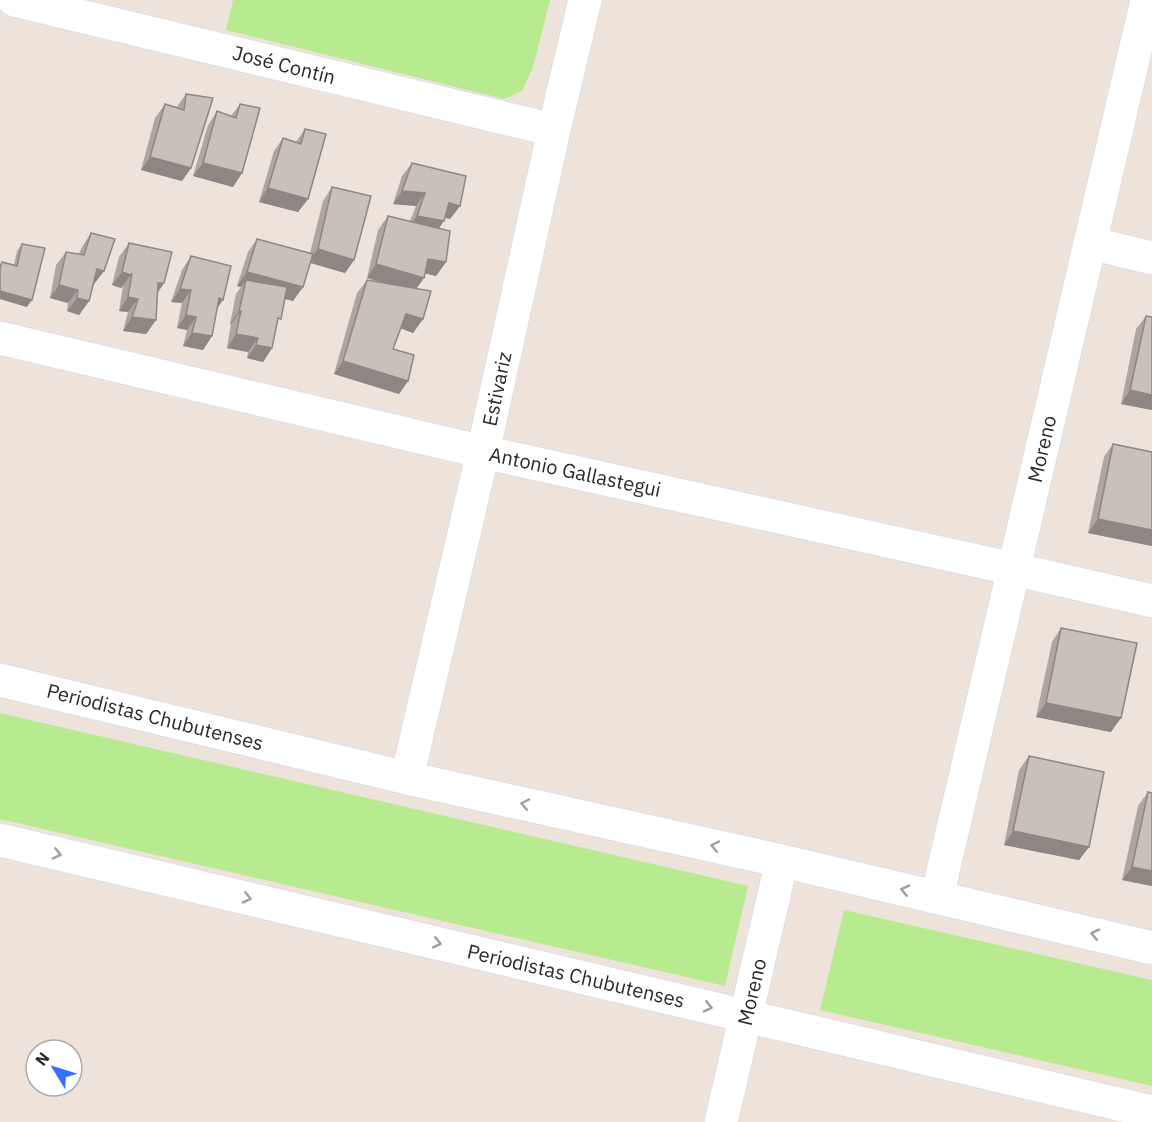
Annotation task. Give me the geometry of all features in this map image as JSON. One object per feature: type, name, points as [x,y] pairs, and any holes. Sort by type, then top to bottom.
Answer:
[{"type":"street","name":"José Contín","points":[[14,0],[554,130]]},
{"type":"street","name":"Estivariz","points":[[407,778],[585,0]]},
{"type":"street","name":"Moreno","points":[[937,897],[1147,0]]},
{"type":"street","points":[[1090,243],[1152,258]]},
{"type":"street","name":"Antonio Gallastegui","points":[[0,338],[483,452],[1152,601]]},
{"type":"street","name":"Periodistas Chubutenses","points":[[0,680],[407,778],[782,861],[1152,948]]},
{"type":"street","name":"Periodistas Chubutenses","points":[[0,840],[1152,1112]]},
{"type":"street","name":"Moreno","points":[[722,1122],[782,861]]},
{"type":"green space","points":[[233,0],[550,0],[533,67],[522,91],[504,99],[226,30]]},
{"type":"green space","points":[[0,713],[748,886],[725,986],[0,819]]},
{"type":"green space","points":[[844,910],[1152,980],[1152,1086],[820,1010]]},
{"type":"building","points":[[186,94],[213,98],[191,168],[150,157],[165,104],[184,110]]},
{"type":"building","points":[[240,104],[260,108],[242,173],[203,163],[217,111],[236,118]]},
{"type":"building","points":[[305,129],[326,134],[308,199],[268,188],[283,138],[301,144]]},
{"type":"building","points":[[412,163],[466,176],[460,206],[449,203],[444,221],[417,216],[425,193],[402,191]]},
{"type":"building","points":[[332,187],[371,196],[354,260],[318,249]]},
{"type":"building","points":[[388,216],[450,231],[446,262],[428,259],[424,278],[376,264]]},
{"type":"building","points":[[91,233],[115,239],[104,271],[97,269],[89,301],[77,298],[78,290],[59,285],[66,252],[84,255]]},
{"type":"building","points":[[257,239],[313,254],[303,287],[247,272]]},
{"type":"building","points":[[129,243],[172,252],[164,283],[158,283],[156,320],[132,317],[138,299],[128,297],[132,273],[131,275],[122,272]]},
{"type":"building","points":[[22,244],[45,248],[32,300],[0,291],[2,262],[17,266]]},
{"type":"building","points":[[191,256],[231,266],[223,300],[219,298],[212,336],[192,333],[196,317],[186,315],[191,290],[180,289]]},
{"type":"building","points":[[246,280],[287,287],[281,319],[278,318],[272,348],[256,345],[258,338],[236,334]]},
{"type":"building","points":[[367,280],[431,291],[423,319],[406,314],[393,349],[414,355],[408,381],[343,361]]},
{"type":"building","points":[[1146,316],[1152,317],[1152,395],[1130,390]]},
{"type":"building","points":[[1113,444],[1152,452],[1152,530],[1098,519]]},
{"type":"building","points":[[1061,628],[1137,643],[1121,718],[1046,703]]},
{"type":"building","points":[[1029,756],[1104,772],[1089,847],[1013,831]]},
{"type":"building","points":[[1148,792],[1152,793],[1152,871],[1132,867]]}]
